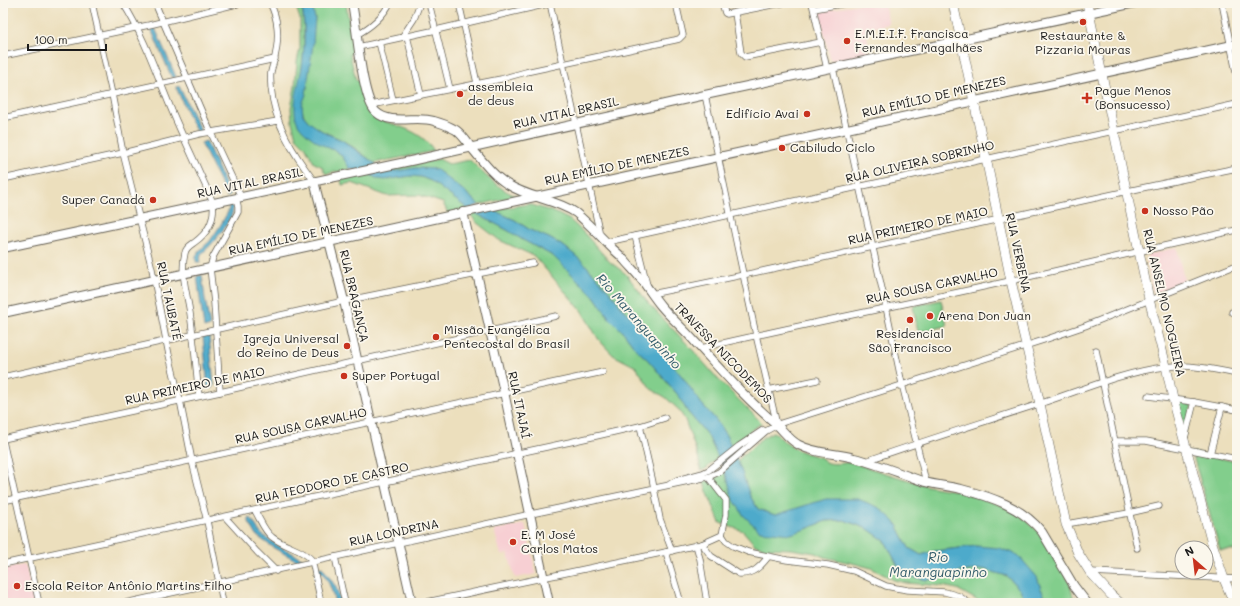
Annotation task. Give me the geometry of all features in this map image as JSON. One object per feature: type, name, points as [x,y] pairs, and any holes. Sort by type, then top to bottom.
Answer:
[{"type":"main road","name":"RUA VERBENA","points":[[952,3],[1011,281],[1066,524],[1078,553],[1090,572],[1120,603]]},
{"type":"main road","name":"RUA ANSELMO NOGUEIRA","points":[[1087,3],[1173,400],[1212,540],[1224,579],[1234,603]]},
{"type":"main road","points":[[1109,603],[1120,603]]},
{"type":"street","name":"RUA TAUBATÉ","points":[[92,3],[112,94],[122,153],[139,218],[180,400],[192,461],[207,520],[223,603]]},
{"type":"street","points":[[123,3],[136,28],[213,203],[213,215],[209,229],[185,251],[183,275],[190,311],[199,396]]},
{"type":"street","points":[[155,3],[238,197],[238,212],[213,257],[210,268],[217,330],[220,392]]},
{"type":"street","points":[[3,56],[163,22],[241,3]]},
{"type":"street","name":"RUA BRAGANÇA","points":[[270,3],[277,21],[278,31],[275,59],[271,73],[274,106],[278,121],[294,152],[314,181],[344,301],[412,603]]},
{"type":"street","points":[[352,3],[358,47],[367,93],[371,105],[679,39],[682,34],[676,3]]},
{"type":"street","points":[[356,34],[372,26],[380,19],[390,3]]},
{"type":"street","points":[[420,3],[414,19],[404,37],[421,95]]},
{"type":"street","points":[[429,3],[450,89]]},
{"type":"street","points":[[459,3],[476,83]]},
{"type":"street","points":[[358,47],[551,3],[600,236]]},
{"type":"street","points":[[722,3],[724,12],[727,14],[782,3]]},
{"type":"street","points":[[812,3],[821,42],[846,129],[902,384],[926,482]]},
{"type":"street","points":[[814,10],[846,3]]},
{"type":"street","name":"RUA VITAL BRASIL","points":[[3,248],[1135,3]]},
{"type":"street","points":[[1222,3],[1234,44],[1237,77]]},
{"type":"street","points":[[734,13],[741,52],[745,58],[821,42]]},
{"type":"street","points":[[379,42],[393,100]]},
{"type":"street","name":"RUA EMÍLIO DE MENEZES","points":[[3,313],[183,275],[589,184],[1234,44]]},
{"type":"street","points":[[3,118],[275,59]]},
{"type":"street","points":[[705,95],[743,276],[777,425]]},
{"type":"street","name":"RUA OLIVEIRA SOBRINHO","points":[[607,242],[1237,104]]},
{"type":"street","name":"TRAVESSA NICODEMOS","points":[[371,105],[376,112],[389,119],[429,120],[444,124],[457,131],[499,178],[509,186],[533,197],[555,203],[575,213],[624,258],[661,306],[741,392],[786,435],[800,446],[828,454],[847,456],[866,461],[926,482],[960,489],[1004,503],[1020,512],[1037,525],[1074,586],[1087,603]]},
{"type":"street","points":[[3,179],[122,153],[199,134],[278,121]]},
{"type":"street","name":"RUA PRIMEIRO DE MAIO","points":[[649,291],[743,276],[872,246],[1237,168]]},
{"type":"street","name":"RUA ITAJAÍ","points":[[466,212],[477,274],[531,514],[549,603]]},
{"type":"street","name":"RUA SOUSA CARVALHO","points":[[701,348],[1011,281],[1237,230]]},
{"type":"street","points":[[635,236],[649,291]]},
{"type":"street","points":[[3,377],[344,301],[533,263]]},
{"type":"street","points":[[668,485],[677,480],[703,473],[739,446],[767,428],[1085,326],[1237,265]]},
{"type":"street","name":"RUA PRIMEIRO DE MAIO","points":[[3,440],[357,362],[556,316]]},
{"type":"street","points":[[1096,350],[1137,548]]},
{"type":"street","points":[[866,461],[1146,370],[1166,366],[1214,368],[1237,374]]},
{"type":"street","name":"RUA SOUSA CARVALHO","points":[[3,502],[504,392],[603,372]]},
{"type":"street","points":[[768,390],[817,380]]},
{"type":"street","points":[[1148,396],[1194,402],[1237,410]]},
{"type":"street","points":[[1185,446],[1194,402]]},
{"type":"street","points":[[1210,454],[1222,407]]},
{"type":"street","name":"RUA TEODORO DE CASTRO","points":[[3,564],[517,454],[640,426],[665,418]]},
{"type":"street","points":[[668,485],[708,477],[719,472],[766,431],[777,425]]},
{"type":"street","points":[[640,426],[660,519],[681,603]]},
{"type":"street","points":[[3,440],[39,603]]},
{"type":"street","points":[[1115,441],[1146,441],[1185,446],[1210,454],[1237,459]]},
{"type":"street","points":[[708,477],[726,500],[726,515],[722,535],[726,541],[737,548],[768,557],[815,565],[828,565],[854,571],[886,586],[908,590],[945,592],[959,596],[969,603]]},
{"type":"street","name":"RUA LONDRINA","points":[[125,603],[668,485]]},
{"type":"street","points":[[1066,524],[1159,506]]},
{"type":"street","points":[[255,511],[266,531],[272,537],[300,551],[309,557],[313,562],[321,603]]},
{"type":"street","points":[[225,517],[276,571]]},
{"type":"street","points":[[422,603],[669,552],[699,545],[722,535]]},
{"type":"street","points":[[699,545],[711,556],[739,574],[752,572],[760,567],[768,557]]},
{"type":"street","points":[[699,545],[707,603]]},
{"type":"street","points":[[335,557],[345,603]]},
{"type":"street","points":[[1090,572],[1237,579]]},
{"type":"shaded area","name":"E.M.E.I.F. Francisca Fernandes Magalhães","points":[[862,3],[884,3],[889,24],[866,29],[870,54],[836,62],[830,59],[819,12]]},
{"type":"shaded area","points":[[1177,247],[1184,280],[1156,293],[1153,292],[1146,258],[1148,255]]},
{"type":"shaded area","name":"E. M José Carlos Matos","points":[[525,524],[536,574],[515,578],[508,554],[501,555],[494,530]]},
{"type":"shaded area","name":"Escola Reitor Antônio Martins Filho","points":[[23,565],[26,567],[34,603],[3,603],[3,569]]},
{"type":"green space","points":[[295,3],[301,3],[303,16],[304,53],[295,108],[329,148],[342,156],[350,169],[326,174],[321,166],[314,163],[305,146],[296,137],[292,122],[291,108],[300,49],[300,19]]},
{"type":"green space","points":[[311,3],[346,3],[353,51],[350,55],[356,80],[360,82],[375,118],[416,133],[429,144],[434,151],[374,163],[346,142],[322,131],[310,123],[303,112],[302,104],[306,94],[315,18]]},
{"type":"green space","points":[[439,159],[449,164],[470,160],[497,185],[516,196],[479,205],[436,169],[416,168],[384,171]]},
{"type":"green space","points":[[369,174],[378,179],[411,176],[421,177],[431,181],[468,209],[448,213],[443,203],[419,195],[387,196],[352,183],[342,185],[341,179]]},
{"type":"green space","points":[[529,204],[554,212],[570,220],[584,233],[610,262],[626,274],[649,304],[717,378],[762,423],[731,447],[727,437],[716,420],[701,403],[674,366],[665,357],[643,328],[621,307],[612,294],[583,262],[565,247],[493,210]]},
{"type":"green space","points":[[475,213],[553,256],[594,296],[610,319],[678,395],[687,411],[708,436],[718,457],[707,468],[701,471],[698,456],[685,420],[679,410],[665,397],[651,389],[636,367],[613,355],[599,340],[581,310],[534,256],[499,240],[476,222],[471,215]]},
{"type":"green space","name":"Arena Don Juan","points":[[941,300],[947,326],[918,332],[913,306]]},
{"type":"green space","points":[[1177,402],[1192,404],[1185,432]]},
{"type":"green space","points":[[773,432],[791,446],[803,452],[822,458],[829,463],[836,464],[849,462],[928,486],[962,492],[1003,506],[1019,514],[1041,534],[1069,581],[1074,600],[1077,603],[1048,603],[1037,577],[976,546],[935,551],[921,555],[909,548],[896,523],[799,508],[775,515],[758,509],[750,496],[737,461],[762,438]]},
{"type":"green space","points":[[1192,452],[1237,462],[1237,550],[1220,550]]},
{"type":"green space","points":[[724,472],[744,516],[806,529],[826,521],[844,520],[868,529],[885,541],[898,566],[913,577],[927,580],[960,572],[983,569],[1007,576],[1020,590],[1028,603],[982,603],[957,589],[942,586],[906,583],[894,580],[871,568],[824,557],[815,553],[791,549],[765,548],[755,545],[743,531],[720,523],[703,481],[711,480]]},
{"type":"water","points":[[301,3],[311,3],[315,18],[306,94],[302,105],[303,115],[309,122],[325,133],[342,140],[384,170],[396,171],[416,168],[436,169],[479,205],[468,209],[431,181],[421,177],[411,176],[385,180],[350,169],[338,152],[317,141],[300,127],[296,117],[295,100],[302,66],[304,44],[304,23]]},
{"type":"water","points":[[155,28],[176,77],[172,78],[151,29]]},
{"type":"water","points":[[179,86],[202,134],[198,134],[191,122],[176,87]]},
{"type":"water","points":[[206,141],[230,196],[227,197],[201,143]]},
{"type":"water","points":[[232,203],[232,214],[225,227],[201,254],[200,262],[196,262],[196,256],[199,251],[210,241],[229,210],[228,204]]},
{"type":"water","name":"Rio Maranguapinho","points":[[493,210],[565,247],[583,262],[612,294],[621,307],[643,328],[716,420],[727,437],[742,472],[750,496],[758,509],[775,515],[826,499],[858,499],[880,508],[896,523],[909,548],[921,555],[935,551],[976,546],[999,548],[1018,555],[1037,577],[1048,603],[1028,603],[1020,590],[1007,576],[983,569],[960,572],[927,580],[913,577],[898,566],[885,541],[868,529],[844,520],[826,521],[791,534],[760,531],[744,516],[732,497],[727,477],[708,436],[687,411],[678,395],[610,319],[594,296],[553,256],[475,213]]},
{"type":"water","points":[[202,275],[210,326],[204,328],[197,276]]},
{"type":"water","points":[[209,336],[214,385],[213,388],[208,389],[203,337]]},
{"type":"water","points":[[251,518],[261,534],[277,545],[305,560],[296,560],[274,548],[257,536],[249,522],[249,519]]},
{"type":"water","points":[[322,567],[336,587],[341,603],[335,603],[327,579],[317,568]]},
{"type":"place","name":"Restaurante & Pizzaria Mouras","points":[[1083,22]]},
{"type":"place","name":"E.M.E.I.F. Francisca Fernandes Magalhães","points":[[847,41]]},
{"type":"place","name":"assembleia de deus","points":[[460,94]]},
{"type":"place","name":"Pague Menos (Bonsucesso)","points":[[1087,98]]},
{"type":"place","name":"Edifício Avai","points":[[807,114]]},
{"type":"place","name":"Cabiludo Ciclo","points":[[782,148]]},
{"type":"place","name":"Super Canadá","points":[[153,200]]},
{"type":"place","name":"Nosso Pão","points":[[1145,211]]},
{"type":"place","name":"Arena Don Juan","points":[[930,316]]},
{"type":"place","name":"Residencial São Francisco","points":[[910,320]]},
{"type":"place","name":"Missão Evangélica Pentecostal do Brasil","points":[[436,337]]},
{"type":"place","name":"Igreja Universal do Reino de Deus","points":[[347,346]]},
{"type":"place","name":"Super Portugal","points":[[344,376]]},
{"type":"place","name":"E. M José Carlos Matos","points":[[513,542]]},
{"type":"place","name":"Escola Reitor Antônio Martins Filho","points":[[17,586]]}]
